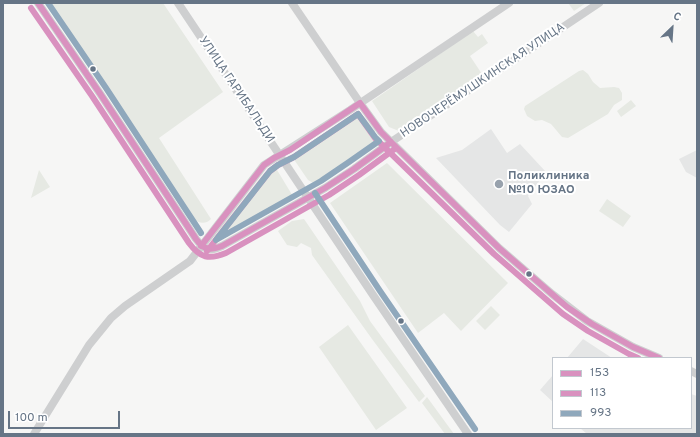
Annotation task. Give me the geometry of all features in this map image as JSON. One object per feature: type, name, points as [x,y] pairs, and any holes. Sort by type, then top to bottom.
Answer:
[{"type":"street","points":[[38,3],[201,246]]},
{"type":"street","name":"УЛИЦА ГАРИБАЛЬДИ","points":[[178,3],[373,295],[468,434]]},
{"type":"street","points":[[292,3],[381,132],[499,248],[568,307],[592,324],[633,347],[657,357]]},
{"type":"street","points":[[34,434],[89,345],[111,318],[125,306],[190,261],[260,170],[269,162],[509,3]]},
{"type":"street","name":"НОВОЧЕРЁМУШКИНСКАЯ УЛИЦА","points":[[201,246],[205,249],[218,248],[354,169],[391,142],[599,3]]},
{"type":"shaded area","points":[[49,3],[163,3],[223,92],[159,138],[211,219],[209,221],[202,223],[193,219]]},
{"type":"shaded area","points":[[568,3],[586,3],[574,11]]},
{"type":"shaded area","points":[[473,31],[478,37],[482,34],[488,43],[470,56],[482,74],[399,131],[389,127],[372,101]]},
{"type":"shaded area","points":[[583,70],[600,88],[619,88],[622,93],[622,100],[614,105],[608,114],[568,138],[562,137],[551,124],[542,120],[535,121],[527,116],[524,109],[525,106],[579,71]]},
{"type":"shaded area","points":[[631,100],[636,106],[621,117],[617,111]]},
{"type":"shaded area","points":[[359,115],[363,116],[375,130],[374,144],[371,148],[323,183],[317,184],[308,180],[295,161],[295,156],[352,117]]},
{"type":"shaded area","name":"Поликлиника №10 ЮЗАО","points":[[491,129],[507,153],[520,144],[546,172],[528,196],[532,204],[509,232],[500,225],[436,158],[462,150]]},
{"type":"shaded area","points":[[697,150],[697,178],[686,172],[679,159]]},
{"type":"shaded area","points":[[387,163],[508,283],[461,331],[444,313],[418,333],[330,203]]},
{"type":"shaded area","points":[[274,165],[294,198],[219,241],[214,241],[213,239],[215,235],[264,173]]},
{"type":"shaded area","points":[[39,170],[50,187],[31,198]]},
{"type":"shaded area","points":[[607,199],[631,216],[623,227],[599,211]]},
{"type":"shaded area","points":[[304,219],[360,301],[370,321],[425,396],[419,402],[312,255],[311,248],[301,243],[297,247],[287,245],[278,231],[292,221]]},
{"type":"shaded area","points":[[491,306],[500,315],[485,330],[476,321]]},
{"type":"shaded area","points":[[348,325],[407,408],[376,430],[319,347]]},
{"type":"shaded area","points":[[583,339],[610,357],[568,357]]},
{"type":"shaded area","points":[[552,376],[552,401],[540,390]]},
{"type":"shaded area","points":[[692,394],[697,396],[697,434],[587,434],[581,429],[692,429]]},
{"type":"shaded area","points":[[427,397],[454,434],[445,434],[422,403]]},
{"type":"transit line","name":"153","points":[[38,3],[196,239],[204,247],[214,249],[222,246],[325,188],[391,142]]},
{"type":"transit line","name":"993","points":[[48,3],[106,88],[201,233]]},
{"type":"transit line","name":"113","points":[[31,8],[92,96],[189,243],[201,255],[210,257],[226,253],[329,195],[396,148]]},
{"type":"transit line","name":"153","points":[[201,246],[264,165],[290,150],[360,103],[381,132],[399,150],[499,248],[567,307],[592,324],[633,347],[657,357]]},
{"type":"transit line","name":"113","points":[[207,251],[270,171],[294,157],[358,114],[375,138],[494,254],[563,314],[588,331],[636,357]]},
{"type":"transit line","name":"993","points":[[358,114],[379,141],[321,181],[216,240],[270,171],[294,157],[358,114]]},
{"type":"transit line","name":"993","points":[[315,193],[475,429]]},
{"type":"place","name":"Поликлиника №10 ЮЗАО","points":[[499,184]]}]
